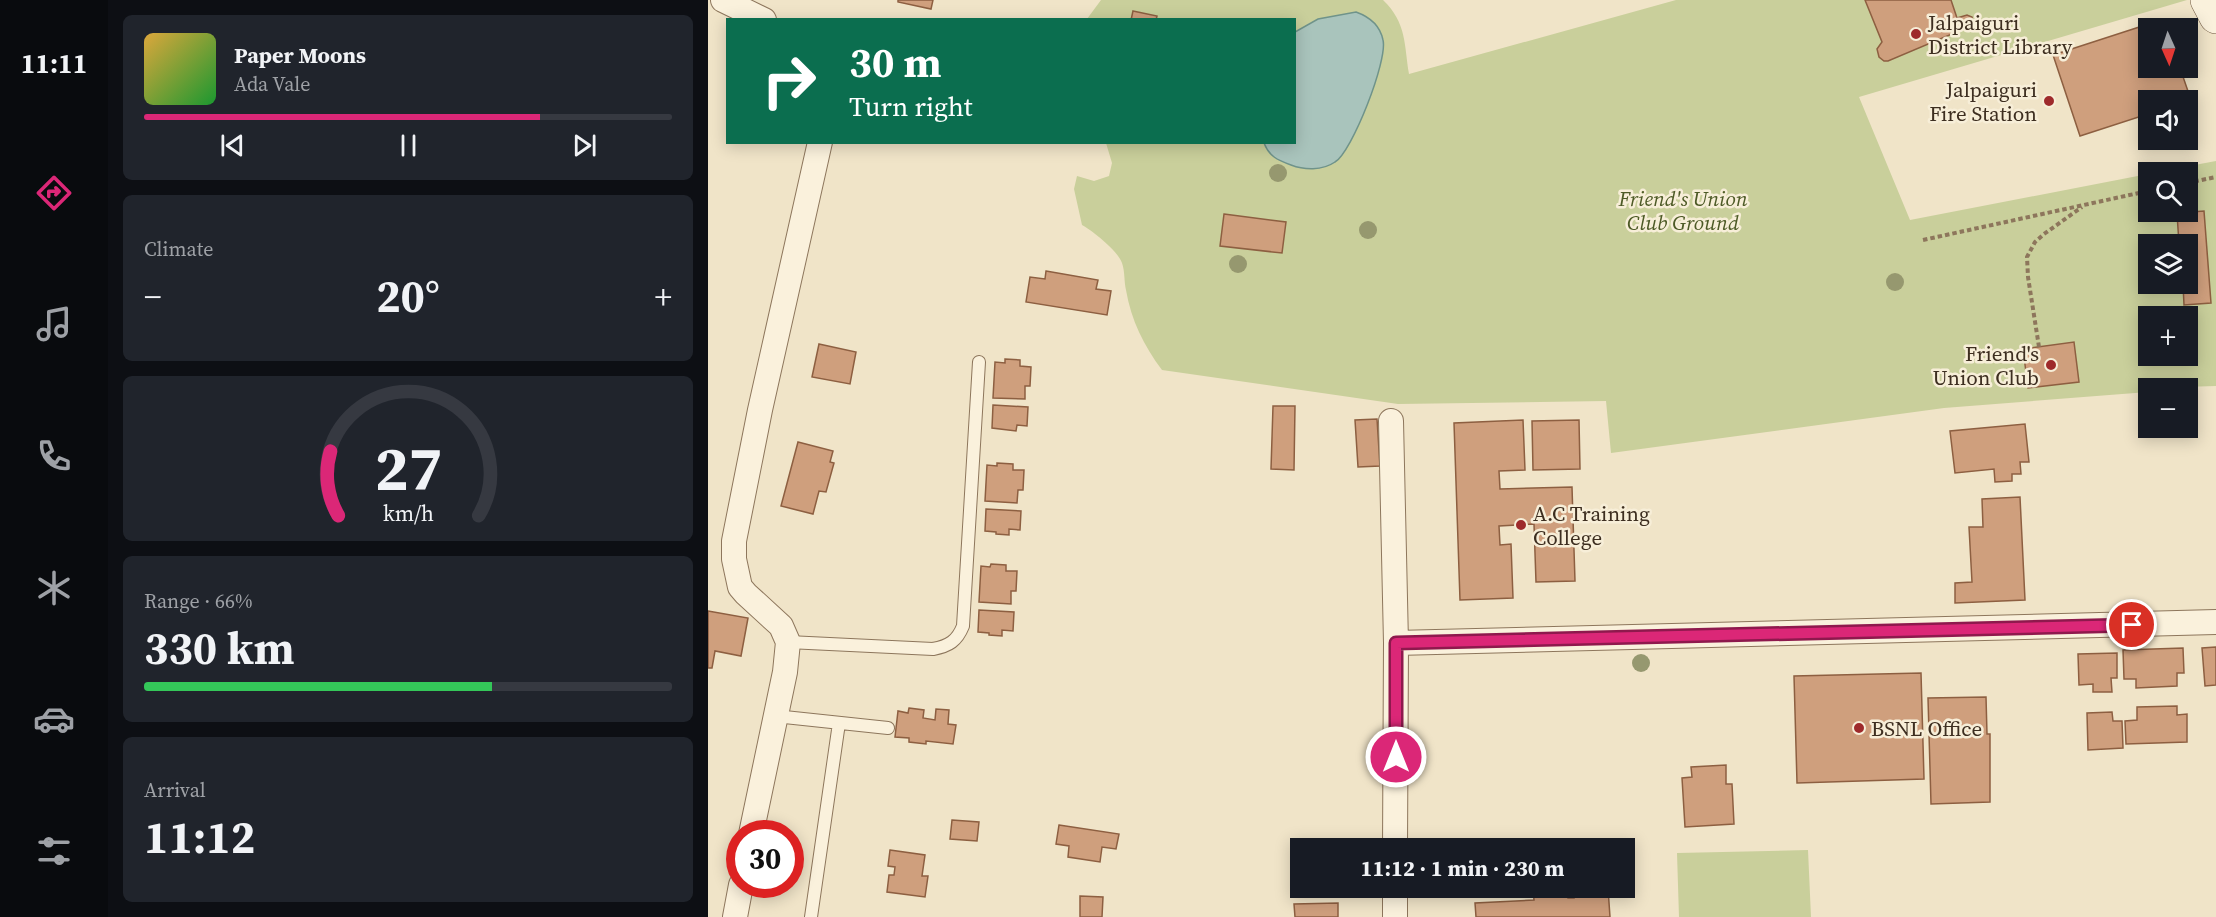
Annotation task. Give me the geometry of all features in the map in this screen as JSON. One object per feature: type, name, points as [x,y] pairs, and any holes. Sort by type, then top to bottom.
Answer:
[{"type":"street","points":[[723,0],[760,18]]},
{"type":"street","points":[[2207,0],[2216,17]]},
{"type":"street","points":[[754,820],[785,672],[788,642],[781,626],[740,587],[734,559],[734,541],[760,410],[820,144]]},
{"type":"street","points":[[1391,421],[1396,643],[1395,838]]},
{"type":"street","points":[[1396,643],[2216,622]]},
{"type":"street","points":[[735,917],[739,898]]},
{"type":"street","points":[[1395,898],[1395,917]]},
{"type":"lane","points":[[788,642],[933,649],[945,647],[959,635],[963,620],[979,362]]},
{"type":"lane","points":[[775,716],[888,728]]},
{"type":"lane","points":[[811,917],[838,723]]},
{"type":"path","points":[[2198,181],[2216,177]]},
{"type":"path","points":[[1923,240],[2138,194]]},
{"type":"path","points":[[2039,347],[2028,277],[2028,257],[2035,242],[2085,205]]},
{"type":"green space","name":"Friend's Union Club Ground","points":[[1101,0],[1383,0],[1400,26],[1409,74],[1676,0],[2187,0],[1859,97],[1910,220],[2138,176],[2138,222],[2198,222],[2198,164],[2216,161],[2216,386],[2198,387],[2198,378],[2138,378],[2138,393],[1944,408],[1611,453],[1606,401],[1398,404],[1162,370],[1149,352],[1135,322],[1128,301],[1120,258],[1105,242],[1082,225],[1074,189],[1077,176],[1094,181],[1109,176],[1112,163],[1106,144],[1296,144],[1296,18],[1088,18]]},
{"type":"green space","points":[[1808,850],[1811,917],[1679,917],[1677,853]]},
{"type":"water","points":[[1356,12],[1366,16],[1377,26],[1382,35],[1383,51],[1367,105],[1350,142],[1335,162],[1313,169],[1291,165],[1278,159],[1268,151],[1264,144],[1296,144],[1296,31],[1318,19]]},
{"type":"building","points":[[898,0],[933,0],[931,9],[898,2]]},
{"type":"building","name":"Jalpaiguri District Library","points":[[1865,0],[1951,0],[1957,18],[1967,15],[1972,17],[1973,22],[1971,26],[1884,61],[1879,57],[1877,49],[1882,42]]},
{"type":"building","points":[[1133,11],[1157,16],[1156,18],[1131,18]]},
{"type":"building","points":[[2138,27],[2138,78],[2183,78],[2188,90],[2138,90],[2138,117],[2080,136],[2053,55]]},
{"type":"building","points":[[2198,211],[2204,211],[2211,303],[2184,305],[2183,294],[2198,294],[2198,234],[2178,234],[2178,222],[2198,222]]},
{"type":"building","points":[[1224,214],[1286,222],[1282,253],[1220,246]]},
{"type":"building","points":[[1046,271],[1098,280],[1096,289],[1111,291],[1107,315],[1026,302],[1030,277],[1045,279]]},
{"type":"building","name":"Friend's Union Club","points":[[2074,342],[2079,382],[2028,388],[2023,349]]},
{"type":"building","points":[[819,344],[856,352],[850,384],[812,377]]},
{"type":"building","points":[[1005,359],[1020,360],[1020,366],[1031,367],[1030,386],[1025,386],[1025,399],[993,398],[995,362],[1005,363]]},
{"type":"building","points":[[993,405],[1028,407],[1027,426],[1017,425],[1016,431],[992,428]]},
{"type":"building","points":[[1273,406],[1295,406],[1294,470],[1271,469]]},
{"type":"building","points":[[1377,419],[1380,466],[1358,467],[1355,420]]},
{"type":"building","points":[[1523,420],[1525,470],[1499,471],[1500,489],[1572,487],[1575,581],[1536,582],[1534,524],[1499,526],[1500,545],[1511,544],[1513,598],[1460,600],[1454,423]]},
{"type":"building","points":[[1579,420],[1580,469],[1533,470],[1532,421]]},
{"type":"building","points":[[2025,424],[2029,462],[2020,462],[2021,474],[2012,474],[2012,481],[1995,482],[1994,469],[1955,473],[1950,431]]},
{"type":"building","points":[[798,442],[833,451],[830,462],[834,463],[826,492],[819,491],[813,514],[781,506]]},
{"type":"building","points":[[997,463],[1013,464],[1013,470],[1024,470],[1023,490],[1018,490],[1017,503],[985,501],[987,465],[997,466]]},
{"type":"building","points":[[2020,497],[2025,600],[1955,603],[1955,583],[1972,582],[1969,527],[1983,527],[1982,499]]},
{"type":"building","points":[[986,509],[1021,511],[1020,530],[1009,529],[1009,535],[985,531]]},
{"type":"building","points":[[991,564],[1006,565],[1006,571],[1017,571],[1016,591],[1011,591],[1011,604],[979,602],[981,566],[990,567]]},
{"type":"building","points":[[979,610],[1014,612],[1013,631],[1002,630],[1002,636],[978,632]]},
{"type":"building","points":[[708,611],[748,618],[741,656],[715,651],[712,668],[708,668]]},
{"type":"building","points":[[2216,647],[2216,685],[2205,686],[2202,648]]},
{"type":"building","points":[[2183,648],[2184,673],[2177,673],[2177,686],[2136,688],[2136,679],[2124,679],[2123,650]]},
{"type":"building","points":[[2117,653],[2117,678],[2111,678],[2112,692],[2093,692],[2093,684],[2079,685],[2078,654]]},
{"type":"building","name":"BSNL Office","points":[[1921,673],[1924,779],[1797,783],[1794,676]]},
{"type":"building","points":[[1986,697],[1987,734],[1990,734],[1990,802],[1931,804],[1928,698]]},
{"type":"building","points":[[2177,706],[2177,715],[2187,714],[2187,742],[2126,744],[2125,721],[2137,720],[2137,707]]},
{"type":"building","points":[[909,708],[924,710],[923,718],[935,720],[936,709],[949,710],[948,724],[956,725],[953,744],[909,742],[909,738],[895,737],[898,711],[908,713]]},
{"type":"building","points":[[2112,712],[2113,721],[2122,721],[2123,748],[2088,750],[2087,713]]},
{"type":"building","points":[[1726,765],[1726,784],[1732,784],[1734,824],[1685,827],[1682,778],[1692,777],[1691,767]]},
{"type":"building","points":[[952,820],[979,822],[977,841],[950,839]]},
{"type":"building","points":[[1059,825],[1119,834],[1116,849],[1102,847],[1100,862],[1068,857],[1069,846],[1056,844]]},
{"type":"building","points":[[890,850],[925,855],[922,876],[928,876],[925,897],[887,892],[889,875],[894,875],[895,867],[888,866]]},
{"type":"building","points":[[1080,896],[1103,897],[1102,917],[1080,917]]},
{"type":"building","points":[[1534,898],[1609,898],[1610,917],[1476,917],[1475,903],[1534,900]]},
{"type":"building","points":[[1338,903],[1338,917],[1295,917],[1294,904]]},
{"type":"place","name":"Jalpaiguri District Library","points":[[1916,34]]},
{"type":"place","name":"Jalpaiguri Fire Station","points":[[2049,101]]},
{"type":"place","name":"Friend's Union Club","points":[[2051,365]]},
{"type":"place","name":"A.C Training College","points":[[1521,525]]},
{"type":"place","name":"BSNL Office","points":[[1859,728]]},
{"type":"route","points":[[1396,757],[1396,643],[2132,625]]}]
